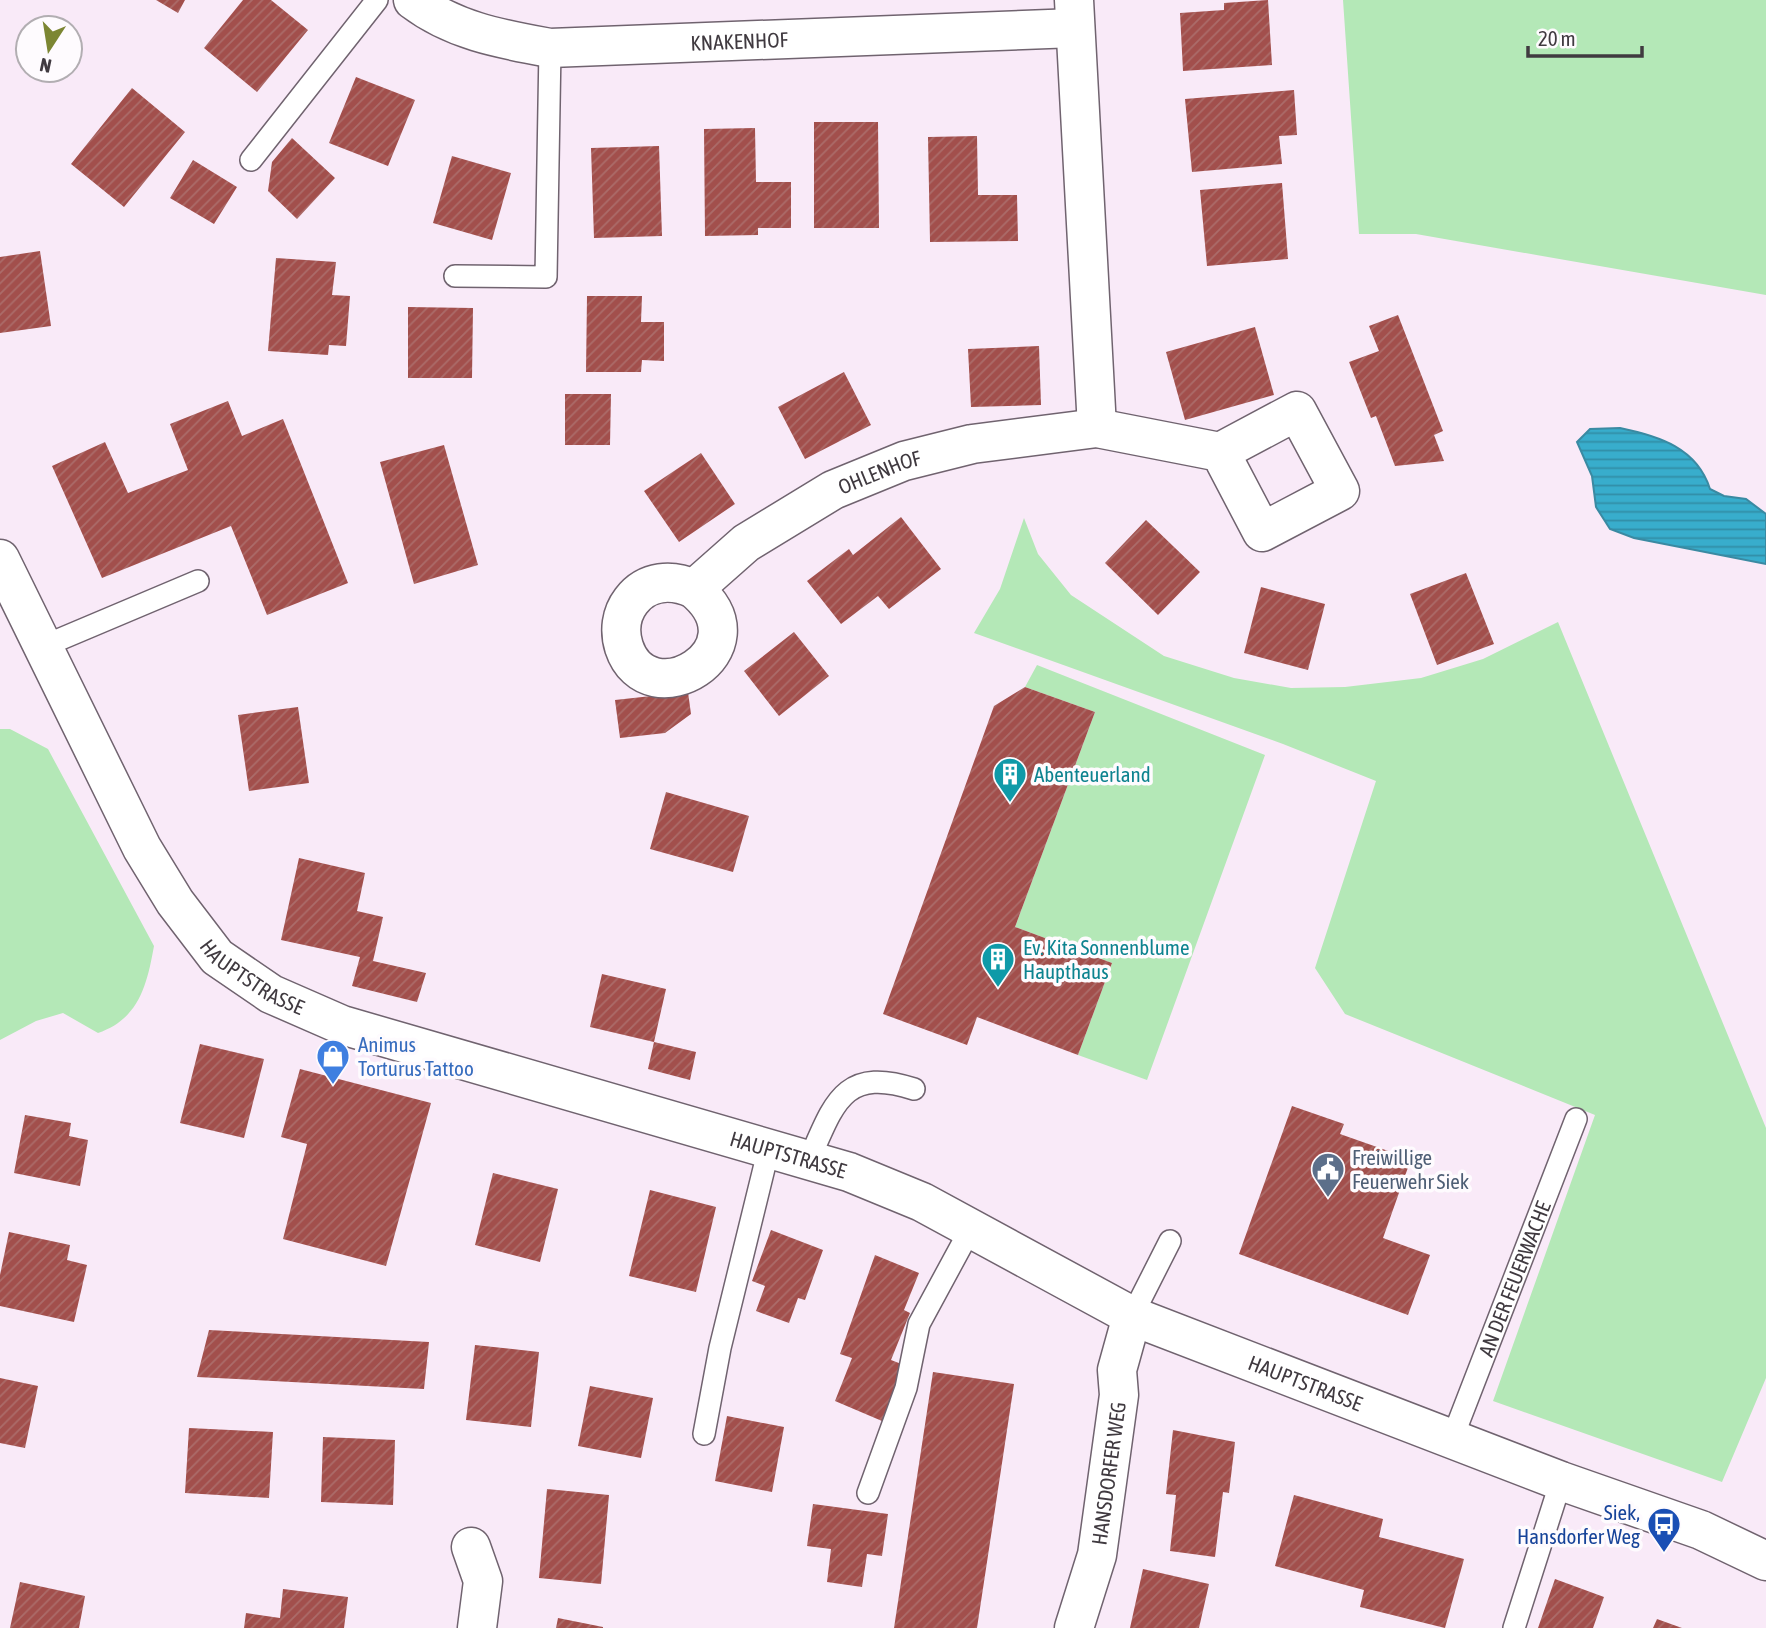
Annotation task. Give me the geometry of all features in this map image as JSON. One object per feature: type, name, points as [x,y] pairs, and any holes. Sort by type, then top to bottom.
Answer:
[{"type":"street","name":"KNAKENHOF","points":[[413,0],[433,15],[487,37],[550,48],[1075,14]]},
{"type":"street","points":[[1075,14],[1097,428]]},
{"type":"street","name":"OHLENHOF","points":[[694,589],[746,543],[833,490],[904,461],[972,444],[1097,428],[1220,452]]},
{"type":"street","name":"HAUPTSTRASSE","points":[[0,559],[142,848],[175,902],[217,957],[271,994],[342,1025],[849,1172],[922,1202],[1132,1316],[1561,1480],[1701,1530],[1766,1561]]},
{"type":"street","name":"HANSDORFER WEG","points":[[1074,1628],[1097,1555],[1119,1395],[1117,1370],[1132,1316]]},
{"type":"street","points":[[471,1546],[483,1581],[477,1628]]},
{"type":"lane","points":[[251,160],[377,0]]},
{"type":"lane","points":[[455,276],[545,277],[550,48]]},
{"type":"lane","points":[[44,646],[198,581]]},
{"type":"lane","points":[[808,1160],[831,1110],[856,1085],[886,1080],[914,1089]]},
{"type":"lane","name":"AN DER FEUERWACHE","points":[[1452,1439],[1576,1119]]},
{"type":"lane","points":[[704,1434],[720,1348],[769,1149]]},
{"type":"lane","points":[[868,1493],[906,1388],[919,1324],[971,1228]]},
{"type":"lane","points":[[1132,1316],[1170,1241]]},
{"type":"lane","points":[[1514,1628],[1561,1480]]},
{"type":"green space","points":[[1343,0],[1766,0],[1766,295],[1416,234],[1359,234]]},
{"type":"green space","points":[[1024,518],[1038,554],[1071,595],[1164,656],[1234,678],[1291,688],[1345,687],[1421,678],[1483,659],[1558,622],[1766,1128],[1766,1378],[1722,1482],[1493,1401],[1595,1115],[1345,1014],[1315,968],[1376,781],[1283,744],[974,633],[1000,589]]},
{"type":"green space","points":[[1037,665],[1265,755],[1147,1080],[1078,1055],[1112,963],[1015,927],[1095,712],[1025,687]]},
{"type":"green space","points":[[0,729],[10,729],[48,749],[154,946],[144,987],[132,1010],[112,1027],[98,1033],[63,1013],[36,1021],[0,1040]]},
{"type":"water","points":[[1620,428],[1649,435],[1675,446],[1696,463],[1710,489],[1724,496],[1746,499],[1766,514],[1766,564],[1634,538],[1610,529],[1596,507],[1592,476],[1577,442],[1590,429]]},
{"type":"building","points":[[156,0],[185,0],[178,13]]},
{"type":"building","points":[[243,0],[271,0],[308,30],[257,92],[204,48]]},
{"type":"building","points":[[1268,0],[1272,65],[1183,71],[1180,13],[1224,10],[1224,3]]},
{"type":"building","points":[[356,77],[415,100],[388,166],[329,143]]},
{"type":"building","points":[[132,88],[185,132],[124,207],[71,164]]},
{"type":"building","points":[[1294,90],[1297,135],[1279,136],[1282,164],[1192,172],[1185,99]]},
{"type":"building","points":[[814,122],[878,122],[879,228],[814,228]]},
{"type":"building","points":[[755,128],[756,182],[791,182],[791,228],[758,228],[758,235],[705,236],[704,129]]},
{"type":"building","points":[[977,136],[978,195],[1017,195],[1018,241],[930,242],[928,137]]},
{"type":"building","points":[[292,138],[335,178],[297,219],[268,191],[272,162]]},
{"type":"building","points":[[659,146],[662,236],[594,238],[591,148]]},
{"type":"building","points":[[452,156],[511,173],[492,240],[433,223]]},
{"type":"building","points":[[193,160],[237,187],[214,224],[170,198]]},
{"type":"building","points":[[1282,183],[1288,259],[1207,266],[1200,190]]},
{"type":"building","points":[[40,251],[51,326],[0,333],[0,257]]},
{"type":"building","points":[[276,258],[336,262],[332,295],[350,296],[346,346],[329,345],[328,355],[268,351]]},
{"type":"building","points":[[587,296],[642,296],[641,322],[664,322],[664,361],[642,360],[641,372],[586,372]]},
{"type":"building","points":[[408,307],[473,308],[472,378],[408,378]]},
{"type":"building","points":[[1398,315],[1443,431],[1434,435],[1444,461],[1395,466],[1376,416],[1371,418],[1349,362],[1379,351],[1369,326]]},
{"type":"building","points":[[1255,327],[1274,395],[1185,420],[1166,352]]},
{"type":"building","points":[[1039,346],[1041,405],[971,407],[968,349]]},
{"type":"building","points":[[844,372],[871,425],[805,459],[778,407]]},
{"type":"building","points":[[565,394],[611,394],[610,445],[565,445]]},
{"type":"building","points":[[228,401],[242,436],[283,419],[348,583],[267,615],[231,526],[102,578],[52,466],[105,442],[128,493],[188,470],[170,424]]},
{"type":"building","points":[[444,445],[478,565],[414,584],[380,462]]},
{"type":"building","points":[[701,453],[735,504],[679,542],[644,491]]},
{"type":"building","points":[[901,517],[941,569],[889,609],[878,596],[841,624],[807,581],[849,549],[853,555]]},
{"type":"building","points":[[1146,520],[1200,572],[1158,615],[1105,563]]},
{"type":"building","points":[[1466,573],[1494,644],[1437,665],[1410,594]]},
{"type":"building","points":[[1261,587],[1325,604],[1308,670],[1244,653]]},
{"type":"building","points":[[794,632],[829,676],[779,716],[744,671]]},
{"type":"building","points":[[1025,687],[1095,712],[1015,927],[1112,963],[1078,1055],[977,1017],[967,1045],[883,1014],[994,706]]},
{"type":"building","points":[[688,692],[691,714],[665,733],[620,738],[615,700]]},
{"type":"building","points":[[298,707],[309,783],[249,791],[238,715]]},
{"type":"building","points":[[666,792],[749,816],[733,872],[650,849]]},
{"type":"building","points":[[299,858],[365,873],[357,911],[383,917],[373,961],[426,973],[417,1002],[352,986],[360,957],[281,940]]},
{"type":"building","points":[[602,974],[666,989],[654,1042],[590,1027]]},
{"type":"building","points":[[654,1042],[696,1052],[690,1080],[648,1069]]},
{"type":"building","points":[[200,1044],[264,1059],[244,1138],[180,1123]]},
{"type":"building","points":[[300,1069],[431,1103],[386,1266],[283,1239],[307,1144],[281,1137]]},
{"type":"building","name":"Freiwillige Feuerwehr Siek","points":[[1292,1106],[1344,1124],[1340,1134],[1411,1159],[1383,1238],[1430,1255],[1408,1315],[1239,1254]]},
{"type":"building","points":[[25,1115],[71,1123],[69,1136],[88,1140],[80,1186],[14,1173]]},
{"type":"building","points":[[493,1173],[558,1189],[540,1262],[475,1245]]},
{"type":"building","points":[[650,1190],[716,1207],[696,1292],[629,1276]]},
{"type":"building","points":[[771,1230],[823,1250],[805,1300],[798,1298],[789,1323],[756,1311],[765,1286],[752,1281]]},
{"type":"building","points":[[9,1232],[70,1245],[67,1260],[87,1265],[74,1322],[0,1306],[0,1275]]},
{"type":"building","points":[[875,1255],[919,1273],[904,1310],[910,1313],[891,1360],[904,1365],[882,1421],[835,1401],[852,1358],[840,1354]]},
{"type":"building","points":[[209,1330],[429,1342],[424,1389],[197,1377]]},
{"type":"building","points":[[475,1345],[539,1352],[531,1427],[466,1420]]},
{"type":"building","points":[[933,1372],[1014,1384],[977,1628],[894,1628]]},
{"type":"building","points":[[0,1378],[38,1386],[25,1448],[0,1443]]},
{"type":"building","points":[[590,1386],[653,1398],[641,1458],[578,1446]]},
{"type":"building","points":[[727,1416],[784,1427],[772,1492],[715,1481]]},
{"type":"building","points":[[189,1428],[273,1432],[269,1498],[185,1493]]},
{"type":"building","points":[[1173,1430],[1235,1442],[1229,1493],[1223,1492],[1215,1557],[1170,1551],[1176,1495],[1166,1494]]},
{"type":"building","points":[[323,1437],[395,1440],[393,1505],[321,1502]]},
{"type":"building","points":[[547,1489],[609,1495],[601,1584],[539,1578]]},
{"type":"building","points":[[1294,1495],[1383,1519],[1379,1537],[1464,1559],[1445,1628],[1360,1607],[1364,1590],[1275,1566]]},
{"type":"building","points":[[813,1504],[888,1514],[882,1556],[867,1554],[862,1587],[827,1582],[831,1549],[807,1546]]},
{"type":"building","points":[[1143,1569],[1209,1584],[1199,1628],[1130,1628]]},
{"type":"building","points":[[1555,1579],[1604,1597],[1593,1628],[1538,1628]]},
{"type":"building","points":[[20,1582],[85,1596],[79,1628],[10,1628]]},
{"type":"building","points":[[283,1589],[348,1597],[344,1628],[244,1628],[246,1613],[280,1618]]},
{"type":"building","points":[[558,1618],[603,1627],[603,1628],[556,1628]]},
{"type":"building","points":[[1657,1619],[1682,1628],[1653,1628]]},
{"type":"place","name":"Abenteuerland","points":[[1010,804]]},
{"type":"place","name":"Ev. Kita Sonnenblume Haupthaus","points":[[998,989]]},
{"type":"place","name":"Animus Torturus Tattoo","points":[[333,1086]]},
{"type":"place","name":"Freiwillige Feuerwehr Siek","points":[[1328,1199]]},
{"type":"place","name":"Siek, Hansdorfer Weg","points":[[1664,1554]]}]
